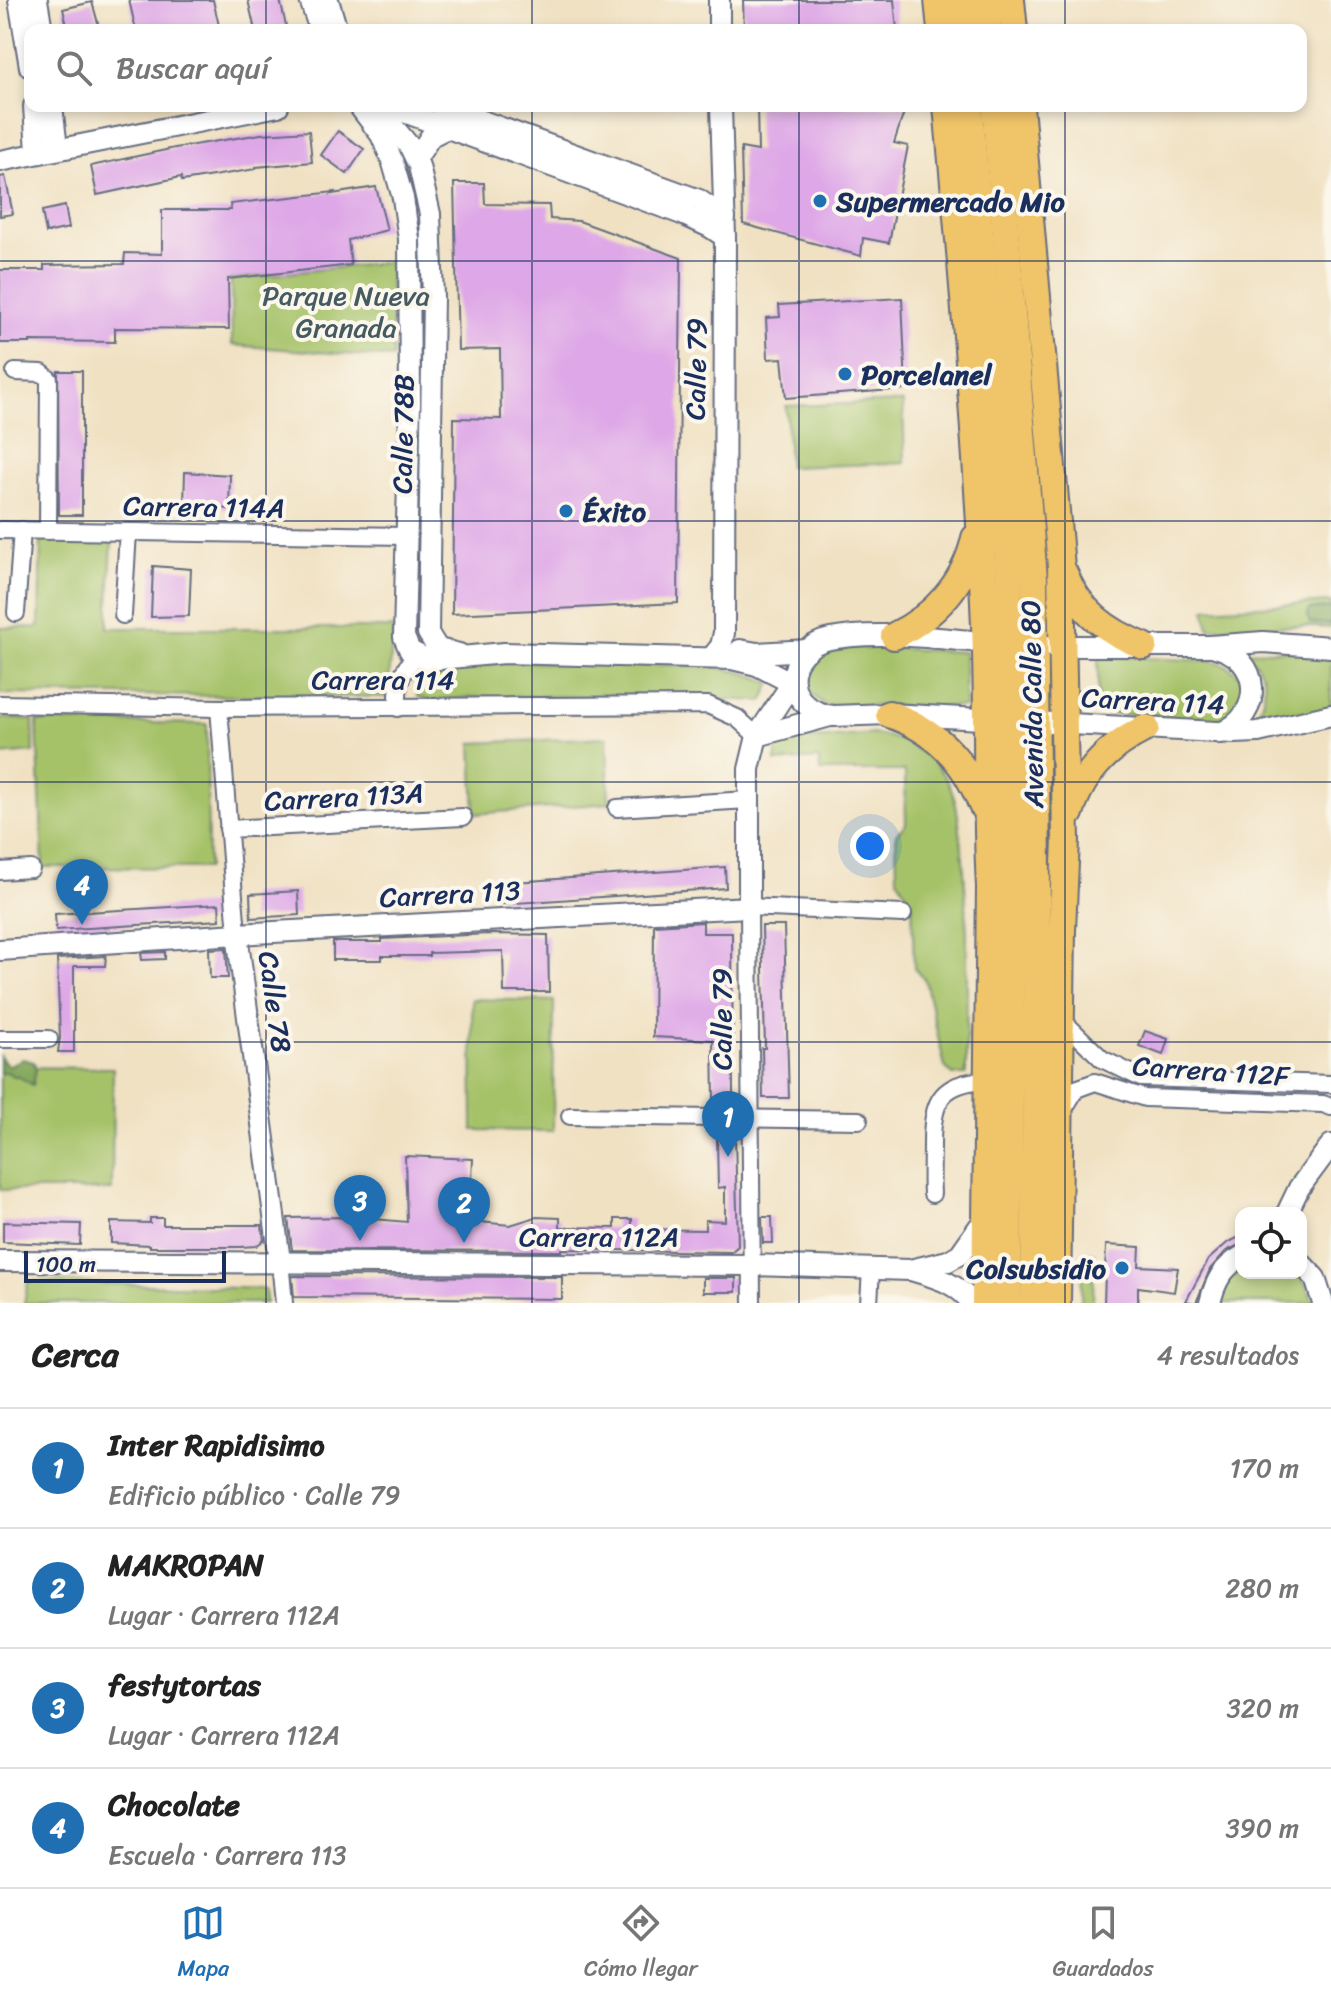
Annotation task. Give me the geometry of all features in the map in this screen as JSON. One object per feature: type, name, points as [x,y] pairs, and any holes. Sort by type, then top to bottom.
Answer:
[{"type":"highway","points":[[938,0],[940,24]]},
{"type":"highway","points":[[961,0],[963,24]]},
{"type":"highway","points":[[986,0],[988,24]]},
{"type":"highway","points":[[1011,0],[1013,24]]},
{"type":"highway","name":"Avenida Calle 80","points":[[947,112],[979,507],[1011,644]]},
{"type":"highway","name":"Avenida Calle 80","points":[[970,112],[1008,564],[1011,644],[1012,1017],[1008,1303]]},
{"type":"highway","name":"Avenida Calle 80","points":[[995,112],[1034,578],[1011,644]]},
{"type":"highway","name":"Avenida Calle 80","points":[[1021,112],[1061,567],[1064,646],[1066,840],[1060,1018],[1057,1303]]},
{"type":"highway","points":[[894,636],[932,612],[952,590],[972,551],[979,507]]},
{"type":"highway","points":[[1061,567],[1080,603],[1094,618],[1109,630],[1144,646]]},
{"type":"highway","points":[[889,714],[922,728],[950,751],[974,784],[986,828]]},
{"type":"highway","name":"Avenida Calle 80","points":[[985,1303],[990,887],[986,828],[1011,721]]},
{"type":"highway","name":"Avenida Calle 80","points":[[1011,721],[1034,1303]]},
{"type":"highway","points":[[1066,840],[1074,801],[1093,767],[1117,745],[1146,728]]},
{"type":"street","points":[[19,0],[24,30]]},
{"type":"street","points":[[37,0],[41,24]]},
{"type":"street","points":[[310,0],[318,24]]},
{"type":"street","points":[[328,0],[335,24]]},
{"type":"street","points":[[719,0],[719,24]]},
{"type":"street","points":[[36,112],[47,150]]},
{"type":"street","points":[[47,150],[51,112]]},
{"type":"street","points":[[0,161],[246,112]]},
{"type":"street","name":"Calle 78B","points":[[363,112],[386,145],[399,180],[406,214],[410,403],[404,637],[410,651],[417,656]]},
{"type":"street","name":"Calle 78B","points":[[381,112],[401,134],[416,159],[426,193],[432,240],[428,633],[438,649],[467,655]]},
{"type":"street","points":[[404,112],[710,227],[725,228]]},
{"type":"street","points":[[457,112],[699,200],[725,228]]},
{"type":"street","name":"Calle 79","points":[[721,112],[725,228],[724,633]]},
{"type":"street","points":[[416,159],[431,136],[447,128]]},
{"type":"street","points":[[699,200],[724,181]]},
{"type":"street","points":[[15,372],[42,373],[49,379],[48,531]]},
{"type":"street","name":"Carrera 114A","points":[[0,530],[406,536]]},
{"type":"street","points":[[16,613],[22,530]]},
{"type":"street","points":[[123,615],[128,532]]},
{"type":"street","points":[[712,657],[721,646],[724,633]]},
{"type":"street","name":"Carrera 114","points":[[724,633],[737,648],[746,652],[786,653],[808,650],[827,640],[894,636],[1064,646],[1210,646],[1263,642],[1331,647]]},
{"type":"street","points":[[1210,646],[1231,653],[1247,669],[1251,680],[1251,702],[1246,713],[1230,729],[1220,733]]},
{"type":"street","points":[[792,683],[798,664],[808,650]]},
{"type":"street","name":"Carrera 114","points":[[417,656],[442,660],[504,653],[712,657],[757,665],[792,683],[805,705],[833,716],[889,714],[1220,733],[1258,732],[1331,715]]},
{"type":"street","points":[[398,708],[397,689],[401,676],[417,656]]},
{"type":"street","name":"Calle 79","points":[[752,1303],[749,769],[757,736],[792,683]]},
{"type":"street","name":"Carrera 114","points":[[0,704],[219,708],[708,705],[737,718],[757,736]]},
{"type":"street","name":"Calle 78","points":[[219,708],[237,934],[284,1303]]},
{"type":"street","points":[[757,736],[833,716]]},
{"type":"street","points":[[617,808],[748,800]]},
{"type":"street","name":"Carrera 113A","points":[[228,829],[463,817]]},
{"type":"street","points":[[0,871],[31,869]]},
{"type":"street","name":"Carrera 113","points":[[0,950],[749,907],[903,914]]},
{"type":"street","name":"Carrera 112F","points":[[1060,1018],[1102,1059],[1141,1078],[1331,1084]]},
{"type":"street","points":[[0,1039],[49,1039]]},
{"type":"street","points":[[932,1194],[932,1118],[937,1103],[947,1090],[959,1083],[988,1080]]},
{"type":"street","name":"Carrera 112F","points":[[1059,1117],[1076,1089],[1095,1082],[1145,1098],[1323,1104],[1331,1107]]},
{"type":"street","points":[[570,1116],[859,1120]]},
{"type":"street","points":[[1290,1207],[1305,1178],[1331,1145]]},
{"type":"street","name":"Carrera 112A","points":[[0,1261],[751,1265],[910,1270],[948,1261],[960,1254],[986,1217]]},
{"type":"street","points":[[1210,1303],[1214,1286],[1223,1270],[1235,1261]]},
{"type":"street","points":[[869,1303],[871,1269]]},
{"type":"street","points":[[1307,1269],[1315,1278],[1323,1303]]},
{"type":"street","name":"Carrera 112A","points":[[910,1270],[947,1282],[972,1303]]},
{"type":"green space","name":"Parque Nueva Granada","points":[[390,262],[393,358],[232,345],[231,279]]},
{"type":"green space","points":[[903,402],[905,463],[789,467],[786,406]]},
{"type":"green space","points":[[41,537],[112,539],[108,628],[393,628],[388,697],[0,694],[0,628],[39,627]]},
{"type":"green space","points":[[1331,602],[1331,628],[1209,628],[1205,609]]},
{"type":"green space","points":[[1331,608],[1331,624],[1310,623],[1307,616],[1310,609]]},
{"type":"green space","points":[[850,646],[964,652],[965,707],[825,705],[806,687],[804,667],[821,651]]},
{"type":"green space","points":[[1285,650],[1331,654],[1331,709],[1251,726],[1261,706],[1265,688],[1260,671],[1246,652]]},
{"type":"green space","points":[[1098,656],[1214,661],[1228,666],[1239,675],[1243,690],[1233,711],[1220,720],[1098,713]]},
{"type":"green space","points":[[516,661],[698,666],[735,671],[771,683],[763,701],[650,696],[479,697],[432,701],[418,697],[414,679],[420,672]]},
{"type":"green space","points":[[0,718],[33,720],[34,752],[0,755]]},
{"type":"green space","points":[[37,721],[207,724],[208,868],[43,867]]},
{"type":"green space","points":[[874,734],[905,743],[932,761],[945,777],[955,802],[966,905],[966,1075],[953,1075],[945,1067],[925,980],[914,968],[912,902],[897,878],[896,834],[906,824],[905,771],[820,771],[819,759],[776,762],[776,742]]},
{"type":"green space","points":[[607,737],[609,803],[475,814],[472,743]]},
{"type":"green space","points":[[472,999],[554,1001],[553,1131],[473,1130]]},
{"type":"green space","points":[[0,1056],[7,1066],[23,1059],[34,1062],[33,1085],[7,1072],[0,1074]]},
{"type":"green space","points":[[0,1067],[113,1068],[112,1190],[0,1190]]},
{"type":"green space","points":[[1083,1252],[1094,1253],[1093,1303],[1081,1303]]},
{"type":"green space","points":[[1235,1271],[1235,1279],[1302,1279],[1315,1303],[1218,1303]]},
{"type":"green space","points":[[28,1281],[265,1289],[266,1303],[24,1303]]},
{"type":"building","points":[[129,0],[213,0],[219,24],[135,24]]},
{"type":"building","points":[[248,0],[280,0],[286,24],[254,24]]},
{"type":"building","points":[[743,0],[894,0],[896,24],[744,24]]},
{"type":"building","points":[[92,2],[98,24],[67,24],[63,9]]},
{"type":"building","name":"Supermercado Mio","points":[[757,112],[904,112],[894,143],[908,146],[889,243],[863,238],[861,256],[743,224],[741,148],[758,151]]},
{"type":"building","points":[[309,131],[312,162],[256,167],[182,181],[181,177],[97,195],[91,166],[261,134]]},
{"type":"building","points":[[338,131],[364,149],[347,174],[321,155]]},
{"type":"building","points":[[5,176],[13,214],[0,216],[0,177]]},
{"type":"building","points":[[454,183],[484,183],[485,204],[549,205],[550,219],[579,221],[681,258],[678,603],[452,614],[454,418],[501,419],[500,349],[458,350]]},
{"type":"building","points":[[376,187],[387,230],[348,240],[351,265],[228,279],[229,329],[115,328],[115,342],[0,343],[0,270],[44,270],[44,265],[124,264],[125,253],[162,254],[162,210],[231,210],[230,204]]},
{"type":"building","points":[[65,206],[69,228],[46,233],[42,211]]},
{"type":"building","points":[[902,298],[906,389],[786,398],[782,358],[768,359],[766,318],[780,317],[779,305]]},
{"type":"building","points":[[58,371],[82,371],[82,515],[59,515]]},
{"type":"building","points":[[185,472],[230,475],[229,509],[184,505]]},
{"type":"building","points":[[153,566],[191,569],[189,616],[151,617]]},
{"type":"building","points":[[725,867],[726,888],[503,904],[501,883]]},
{"type":"building","points":[[298,891],[299,915],[251,918],[250,894]]},
{"type":"building","points":[[219,904],[220,920],[56,930],[55,914]]},
{"type":"building","points":[[703,922],[703,933],[732,933],[733,1102],[714,1102],[713,1040],[653,1037],[654,925]]},
{"type":"building","points":[[762,926],[784,926],[789,1098],[763,1098]]},
{"type":"building","points":[[489,934],[548,935],[549,992],[504,992],[503,951],[382,956],[382,960],[333,960],[333,942],[382,942],[382,939]]},
{"type":"building","points":[[226,948],[228,978],[210,978],[209,949]]},
{"type":"building","points":[[165,952],[165,959],[142,960],[141,953]]},
{"type":"building","points":[[106,956],[105,966],[74,966],[74,1052],[58,1052],[57,959]]},
{"type":"building","points":[[1145,1031],[1168,1039],[1163,1055],[1139,1046]]},
{"type":"building","points":[[735,1137],[738,1246],[731,1252],[292,1250],[288,1218],[351,1217],[407,1222],[405,1156],[473,1159],[470,1221],[510,1225],[536,1217],[560,1218],[560,1227],[615,1228],[615,1219],[632,1219],[632,1229],[705,1230],[705,1220],[725,1221],[725,1187],[718,1188],[717,1138]]},
{"type":"building","points":[[762,1217],[772,1217],[773,1243],[763,1243]]},
{"type":"building","points":[[150,1218],[163,1218],[163,1225],[262,1225],[264,1240],[256,1246],[241,1247],[150,1247],[111,1243],[111,1222],[150,1223]]},
{"type":"building","points":[[3,1222],[81,1224],[80,1245],[3,1242]]},
{"type":"building","points":[[1235,1239],[1235,1247],[1226,1251],[1210,1269],[1196,1303],[1186,1301],[1208,1260]]},
{"type":"building","name":"Colsubsidio","points":[[1106,1245],[1140,1247],[1139,1266],[1178,1268],[1174,1292],[1138,1287],[1138,1303],[1104,1303]]},
{"type":"building","points":[[292,1276],[562,1277],[562,1299],[294,1297]]},
{"type":"building","points":[[703,1278],[736,1278],[736,1292],[703,1292]]},
{"type":"place","name":"Supermercado Mio","points":[[820,201]]},
{"type":"place","name":"Porcelanel","points":[[845,374]]},
{"type":"place","name":"Éxito","points":[[566,511]]},
{"type":"place","name":"Chocolate","points":[[82,925]]},
{"type":"place","name":"Inter Rapidisimo","points":[[728,1157]]},
{"type":"place","name":"festytortas","points":[[360,1241]]},
{"type":"place","name":"MAKROPAN","points":[[464,1243]]},
{"type":"place","name":"Colsubsidio","points":[[1122,1268]]}]
